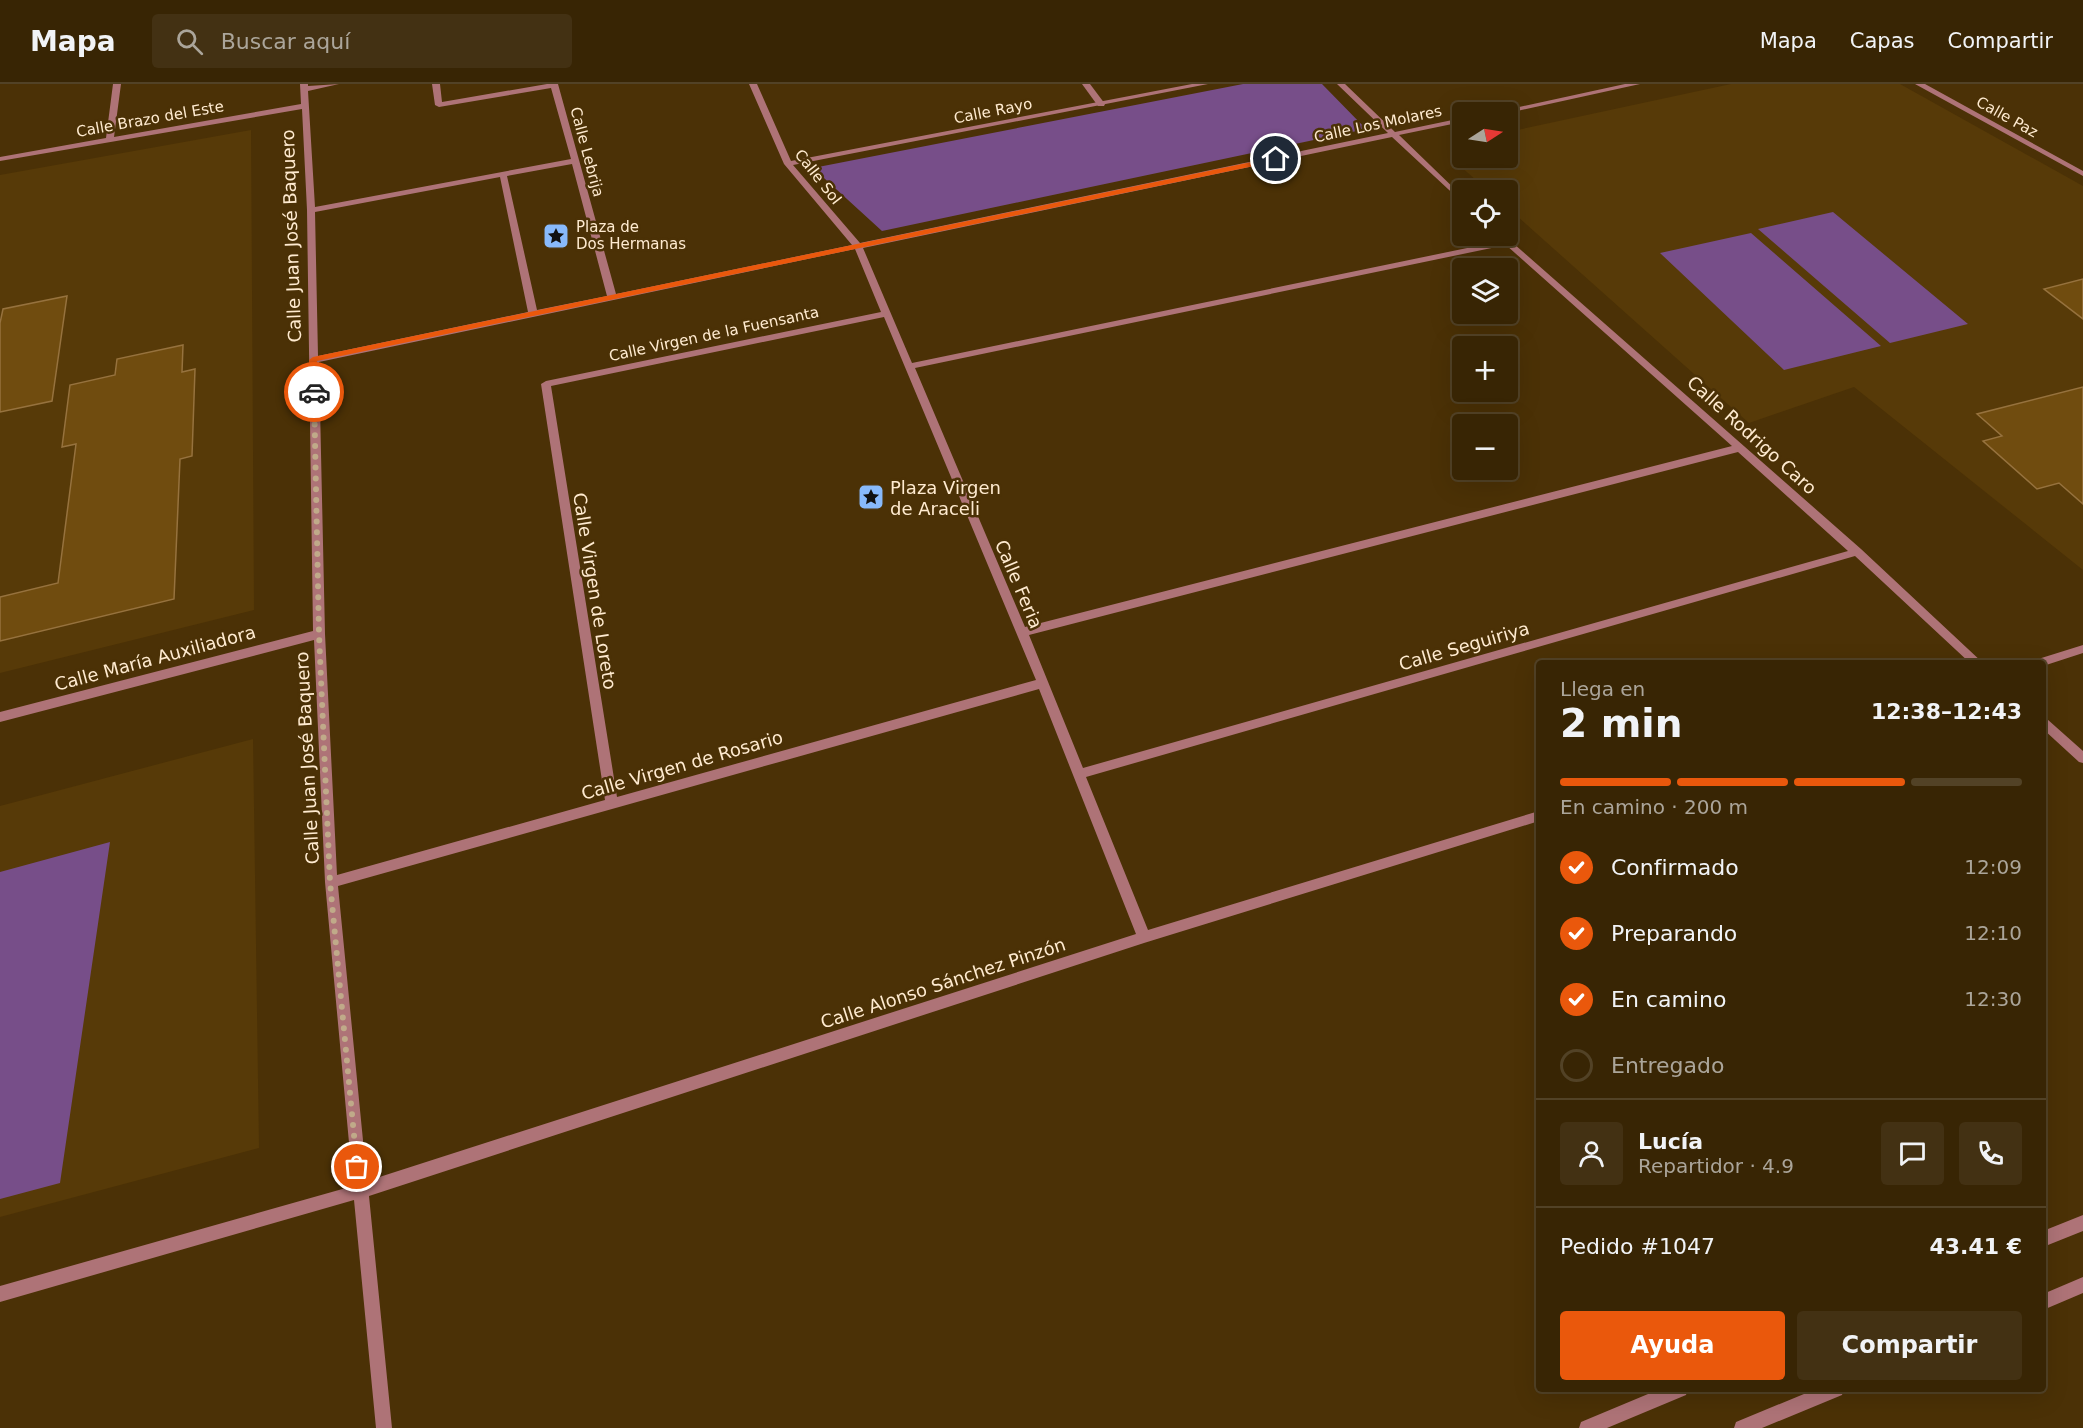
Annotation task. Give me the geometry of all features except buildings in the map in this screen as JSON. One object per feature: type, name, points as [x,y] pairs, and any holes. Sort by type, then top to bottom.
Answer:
[{"type":"street","points":[[110,139],[117,84]]},
{"type":"street","points":[[304,86],[335,84]]},
{"type":"street","points":[[436,84],[439,105],[554,84]]},
{"type":"street","name":"Calle Lebrija","points":[[554,84],[612,297]]},
{"type":"street","name":"Calle Sol","points":[[753,84],[788,164],[858,246]]},
{"type":"street","points":[[1086,84],[1101,104]]},
{"type":"street","name":"Calle Rayo","points":[[788,164],[1204,84]]},
{"type":"street","points":[[1341,84],[1452,191]]},
{"type":"street","points":[[1518,108],[1636,84]]},
{"type":"street","name":"Calle Paz","points":[[1919,84],[2083,174]]},
{"type":"street","name":"Calle Juan José Baquero","points":[[304,86],[311,210],[319,634],[330,882],[384,1428]]},
{"type":"street","name":"Calle Brazo del Este","points":[[0,159],[304,106]]},
{"type":"street","name":"Calle Los Molares","points":[[313,360],[1452,122]]},
{"type":"street","points":[[311,210],[575,161]]},
{"type":"street","points":[[503,174],[532,314]]},
{"type":"street","name":"Calle Feria","points":[[858,246],[1022,632],[1144,937]]},
{"type":"street","points":[[910,366],[1472,246]]},
{"type":"street","name":"Calle Rodrigo Caro","points":[[1513,246],[1857,552],[1974,660]]},
{"type":"street","name":"Calle Virgen de la Fuensanta","points":[[546,384],[888,313]]},
{"type":"street","name":"Calle Virgen de Loreto","points":[[546,384],[612,803]]},
{"type":"street","points":[[1022,632],[1739,447]]},
{"type":"street","name":"Calle Seguiriya","points":[[1080,774],[1857,552]]},
{"type":"street","name":"Calle María Auxiliadora","points":[[0,717],[319,634]]},
{"type":"street","points":[[2046,661],[2083,650]]},
{"type":"street","name":"Calle Virgen de Rosario","points":[[330,882],[1042,683]]},
{"type":"street","points":[[2046,725],[2083,758]]},
{"type":"street","name":"Calle Alonso Sánchez Pinzón","points":[[0,1294],[360,1191],[1144,937],[1536,817]]},
{"type":"street","points":[[2046,1238],[2083,1222]]},
{"type":"street","points":[[2046,1301],[2083,1286]]},
{"type":"street","points":[[1587,1428],[1673,1392]]},
{"type":"street","points":[[1742,1428],[1829,1392]]},
{"type":"shaded area","points":[[1243,84],[1322,84],[1366,129],[882,231],[813,168]]},
{"type":"shaded area","points":[[1731,84],[1900,84],[2083,186],[2083,570],[1854,387],[1749,423],[1518,217],[1518,180],[1476,180],[1462,168],[1518,168],[1518,130]]},
{"type":"shaded area","points":[[251,130],[254,610],[0,673],[0,175]]},
{"type":"shaded area","points":[[1833,212],[1968,324],[1890,343],[1758,229]]},
{"type":"shaded area","points":[[1751,233],[1881,346],[1784,370],[1660,253]]},
{"type":"shaded area","points":[[253,739],[259,1148],[0,1217],[0,806]]},
{"type":"shaded area","points":[[110,842],[60,1183],[0,1199],[0,872]]},
{"type":"way so far","points":[[314,392],[319,634],[330,882],[357,1167]]},
{"type":"place","name":"Plaza de Dos Hermanas","points":[[556,236]]},
{"type":"place","name":"Plaza Virgen de Araceli","points":[[871,497]]},
{"type":"route","points":[[314,392],[313,360],[1276,159]]}]
